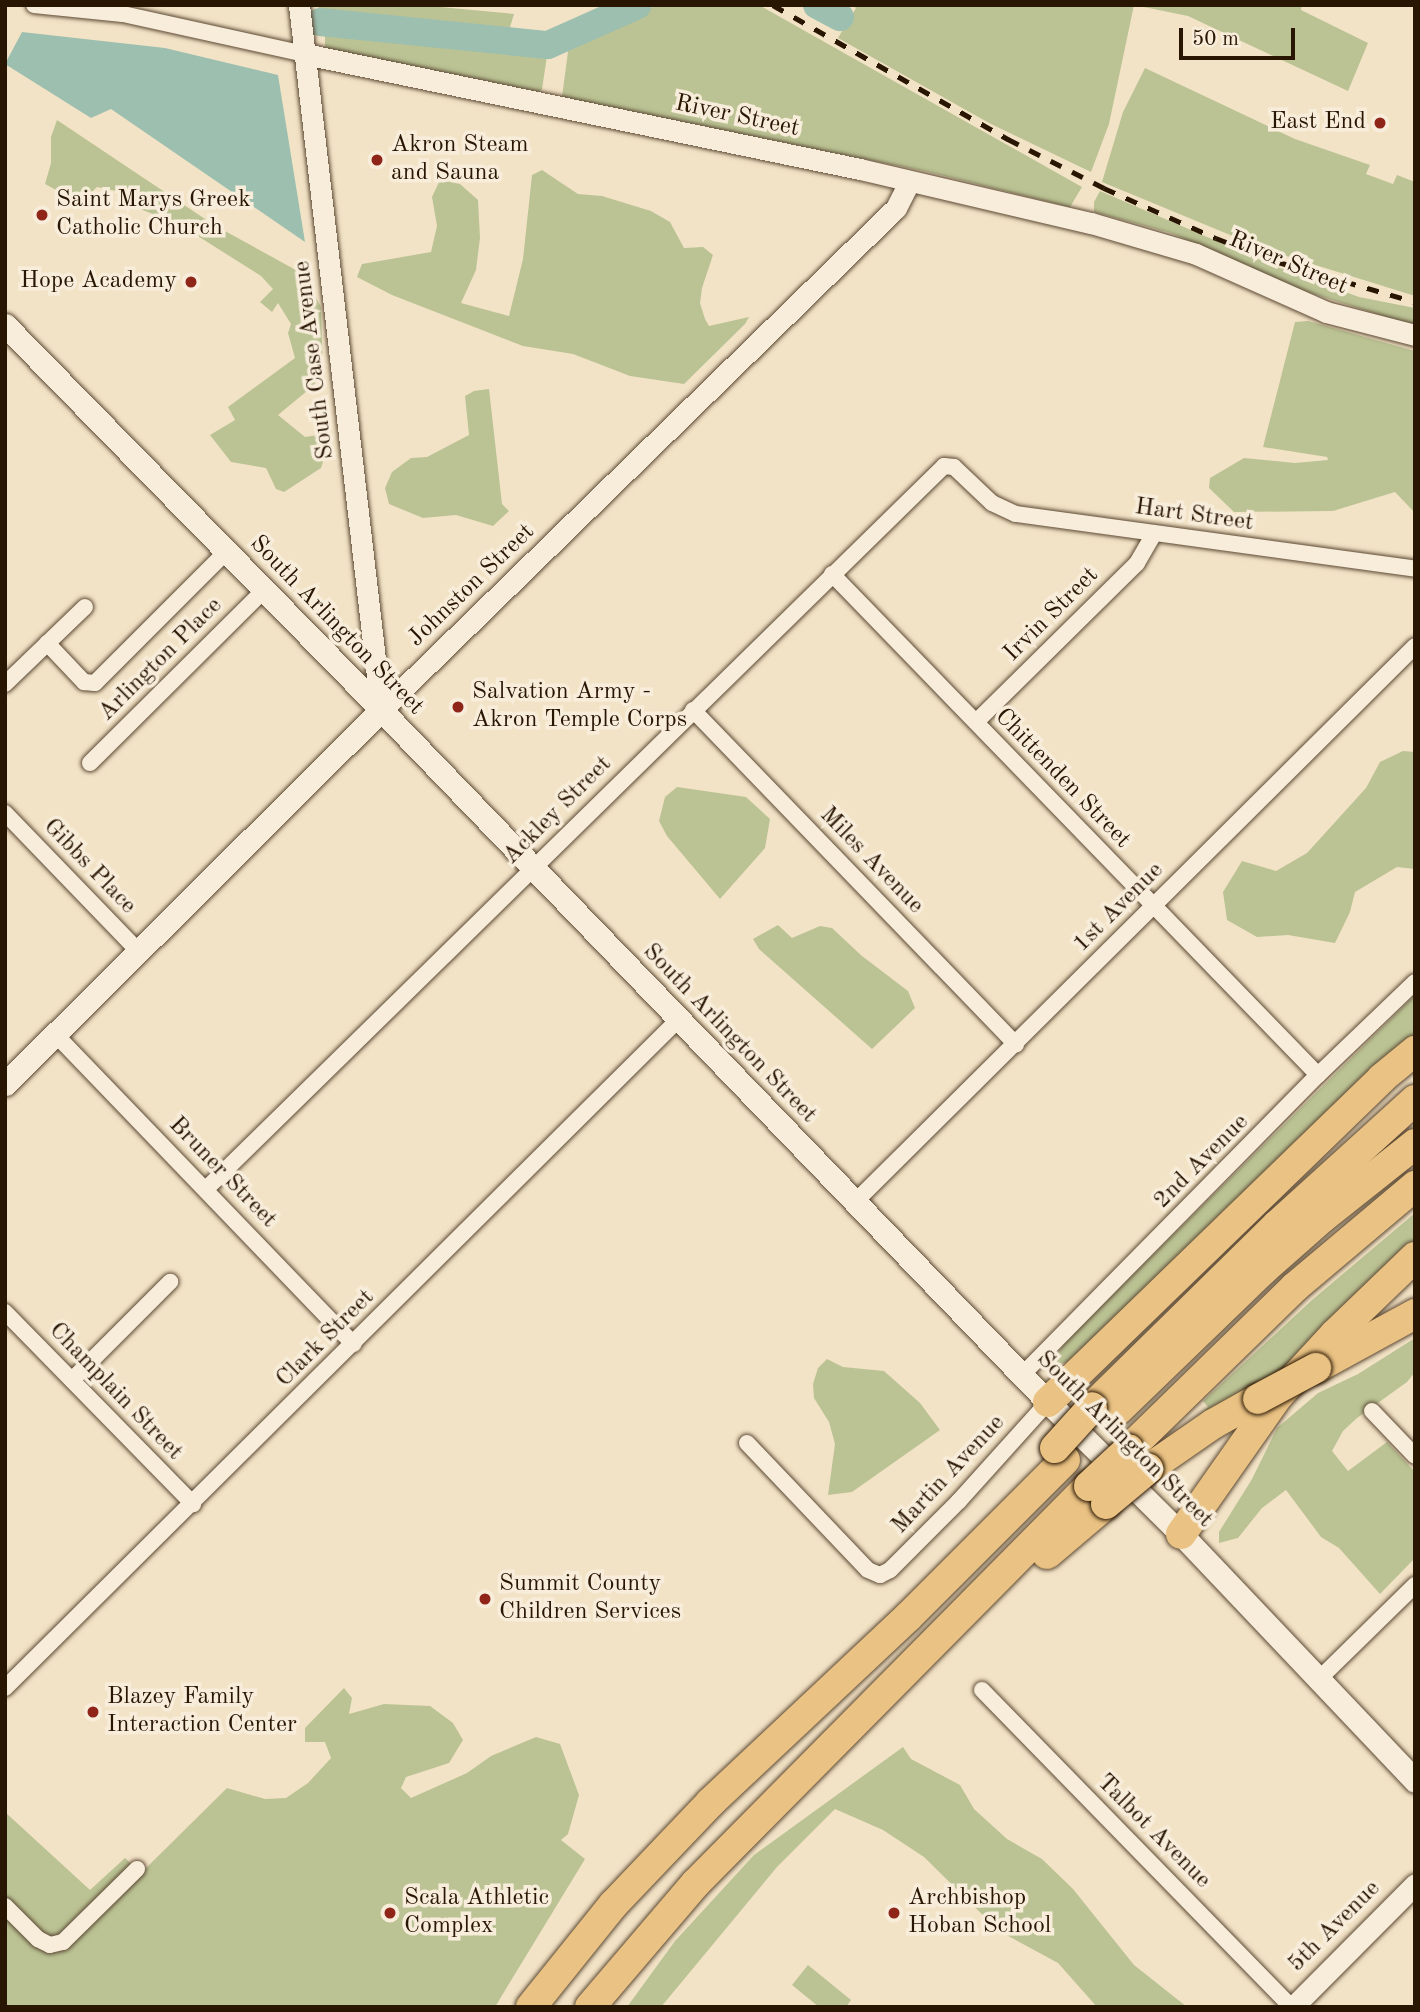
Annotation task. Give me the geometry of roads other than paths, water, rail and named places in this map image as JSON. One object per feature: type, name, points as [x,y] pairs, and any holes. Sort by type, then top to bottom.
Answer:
[{"type":"highway","points":[[1048,1402],[1382,1078],[1415,1051]]},
{"type":"highway","points":[[531,2007],[613,1905],[710,1802],[908,1617],[1277,1225],[1415,1100]]},
{"type":"highway","points":[[1098,1415],[1273,1262],[1415,1144]]},
{"type":"highway","points":[[590,2007],[695,1884],[865,1713],[1138,1459],[1295,1287],[1415,1186]]},
{"type":"highway","points":[[1181,1534],[1278,1396],[1335,1334],[1415,1257]]},
{"type":"highway","points":[[1138,1459],[1213,1424],[1415,1314]]},
{"type":"main road","name":"South Arlington Street","points":[[5,325],[381,710],[1048,1402],[1181,1534],[1415,1781]]},
{"type":"main road","name":"Johnston Street","points":[[6,1081],[56,1035],[381,710]]},
{"type":"street","name":"River Street","points":[[34,5],[123,14],[304,44],[1145,237],[1196,254],[1326,312],[1415,335]]},
{"type":"street","name":"South Case Avenue","points":[[299,5],[381,710]]},
{"type":"street","name":"Johnston Street","points":[[381,710],[896,208],[909,182]]},
{"type":"street","name":"Ackley Street","points":[[206,1188],[938,469],[950,465],[954,467],[976,488]]},
{"type":"street","name":"Hart Street","points":[[976,488],[1002,510],[1016,514],[1415,569]]},
{"type":"street","name":"Irvin Street","points":[[976,722],[1137,563],[1154,534]]},
{"type":"street","points":[[47,643],[84,682],[95,683],[226,552]]},
{"type":"street","name":"Chittenden Street","points":[[832,574],[1318,1075]]},
{"type":"street","name":"Arlington Place","points":[[90,763],[264,590]]},
{"type":"street","points":[[5,684],[85,607]]},
{"type":"street","name":"1st Avenue","points":[[855,1202],[1415,646]]},
{"type":"street","name":"Miles Avenue","points":[[693,709],[1016,1044]]},
{"type":"street","name":"Gibbs Place","points":[[5,813],[139,952]]},
{"type":"street","name":"2nd Avenue","points":[[1022,1375],[1318,1075],[1415,982]]},
{"type":"street","name":"Clark Street","points":[[5,1688],[678,1020]]},
{"type":"street","name":"Bruner Street","points":[[56,1035],[206,1188],[353,1344]]},
{"type":"street","points":[[72,1380],[170,1282]]},
{"type":"street","name":"Champlain Street","points":[[5,1312],[193,1504]]},
{"type":"street","name":"Martin Avenue","points":[[747,1443],[868,1570],[880,1575],[890,1570],[959,1501],[1048,1402]]},
{"type":"street","points":[[1372,1411],[1415,1456]]},
{"type":"street","points":[[1318,1680],[1415,1585]]},
{"type":"street","name":"Talbot Avenue","points":[[982,1690],[1292,2007]]},
{"type":"street","points":[[5,1906],[38,1939],[50,1945],[63,1942],[137,1869]]},
{"type":"street","name":"5th Avenue","points":[[1292,2007],[1415,1884]]},
{"type":"waterway","points":[[320,22],[548,45],[638,5]]},
{"type":"waterway","points":[[817,5],[840,17]]},
{"type":"railway","points":[[773,5],[1008,139],[1104,188],[1275,261],[1415,302]]},
{"type":"place","name":"East End","points":[[1380,123]]},
{"type":"place","name":"Akron Steam and Sauna","points":[[377,160]]},
{"type":"place","name":"Saint Marys Greek Catholic Church","points":[[42,215]]},
{"type":"place","name":"Hope Academy","points":[[191,282]]},
{"type":"place","name":"Salvation Army - Akron Temple Corps","points":[[458,707]]},
{"type":"place","name":"Summit County Children Services","points":[[485,1599]]},
{"type":"place","name":"Blazey Family Interaction Center","points":[[93,1712]]},
{"type":"place","name":"Scala Athletic Complex","points":[[390,1913]]},
{"type":"place","name":"Archbishop Hoban School","points":[[894,1913]]}]
